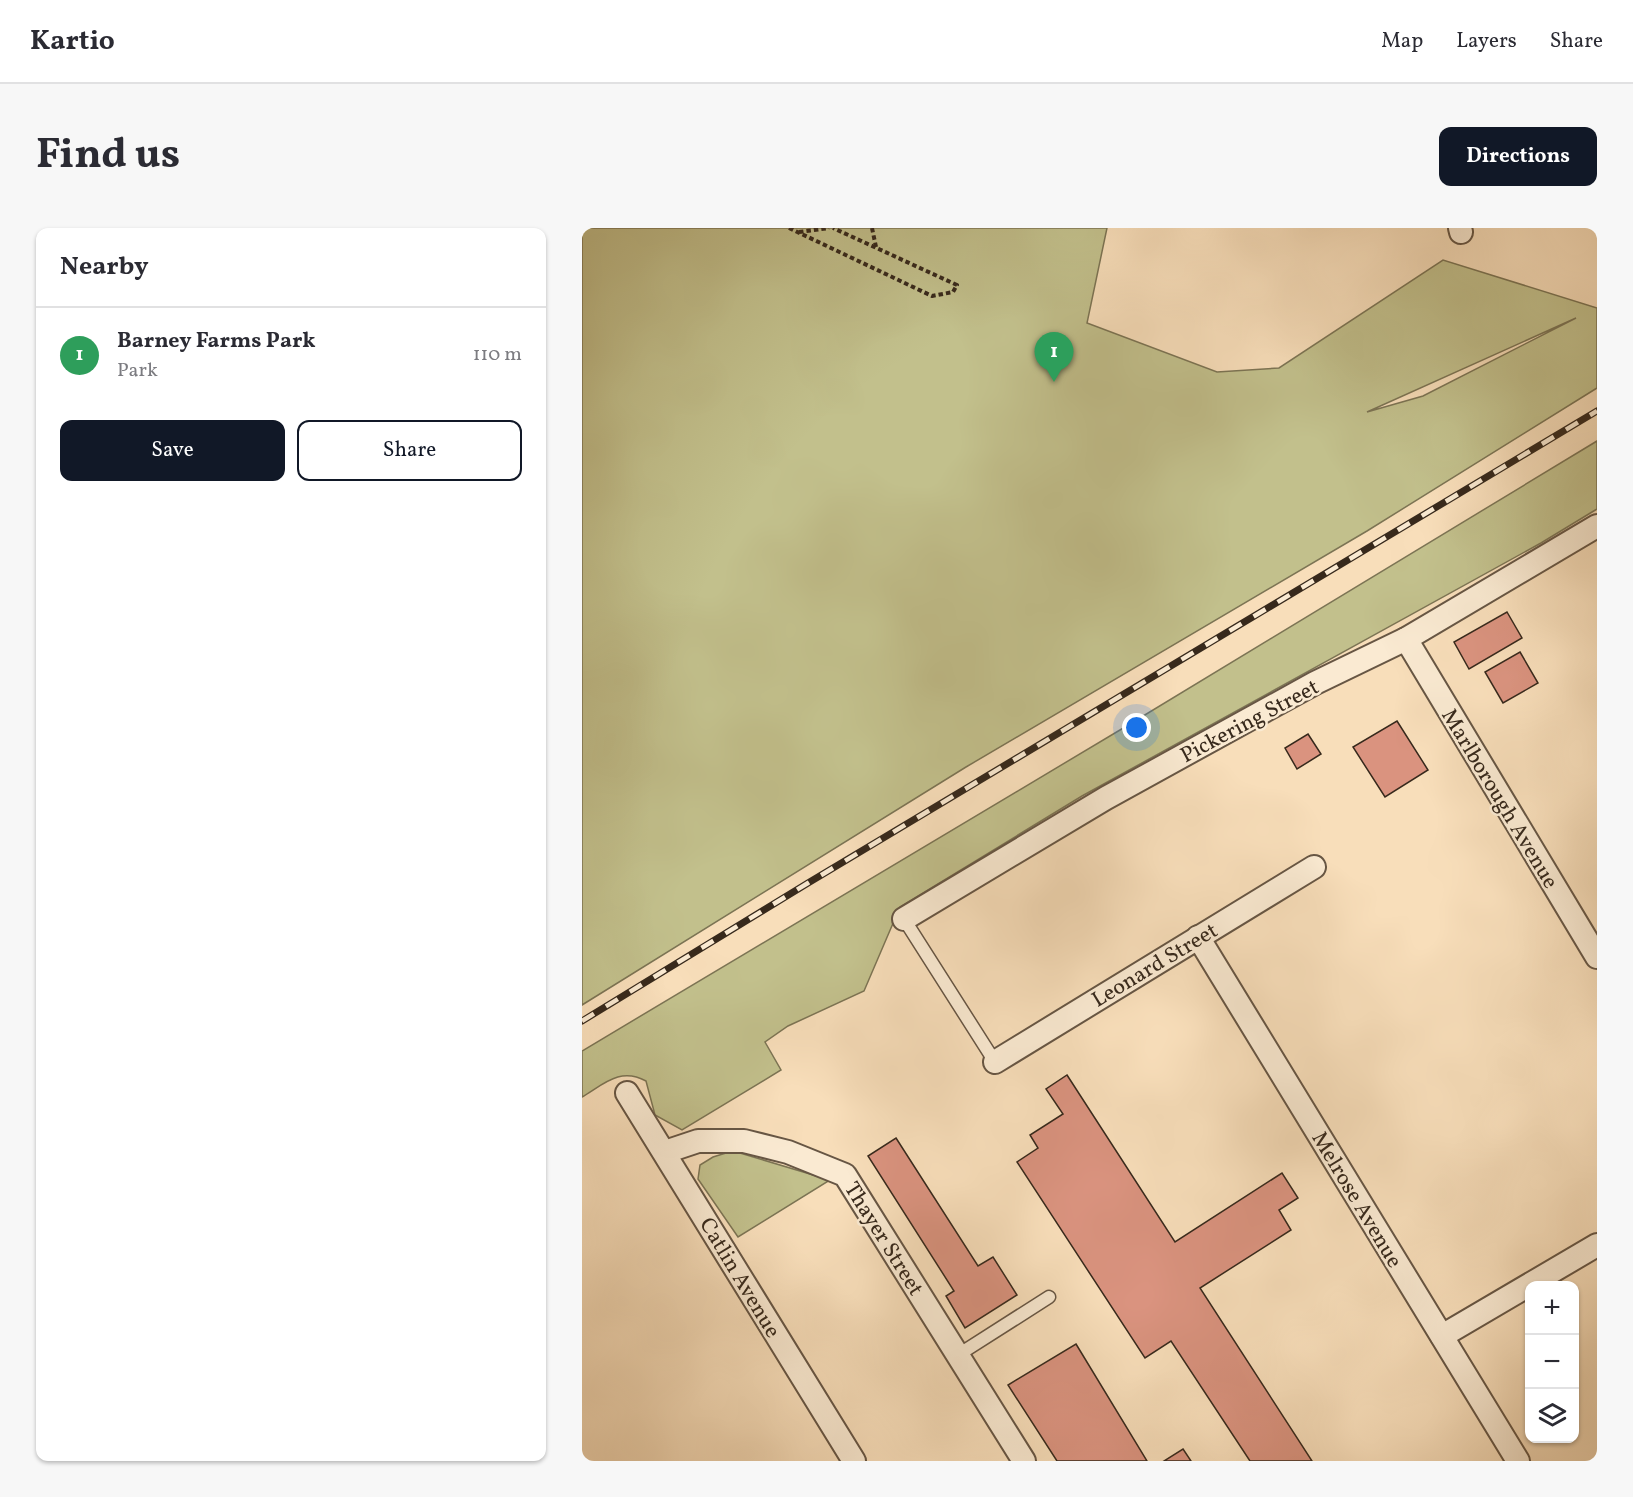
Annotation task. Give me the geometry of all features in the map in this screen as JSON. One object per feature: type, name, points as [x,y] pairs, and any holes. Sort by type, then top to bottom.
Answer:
[{"type":"street","name":"Pickering Street","points":[[904,919],[1106,798],[1315,683],[1406,639],[1597,526]]},
{"type":"street","name":"Marlborough Avenue","points":[[1406,639],[1597,957]]},
{"type":"street","name":"Leonard Street","points":[[995,1062],[1314,867]]},
{"type":"street","name":"Melrose Avenue","points":[[1198,937],[1518,1461]]},
{"type":"street","name":"Catlin Avenue","points":[[627,1093],[854,1461]]},
{"type":"street","name":"Thayer Street","points":[[665,1152],[698,1141],[744,1141],[788,1152],[846,1175],[1024,1461]]},
{"type":"street","points":[[1442,1336],[1597,1245]]},
{"type":"lane","points":[[904,919],[995,1062]]},
{"type":"lane","points":[[958,1355],[1049,1297]]},
{"type":"path","points":[[789,228],[932,296],[953,292],[957,285],[831,228],[798,232]]},
{"type":"path","points":[[872,228],[877,248]]},
{"type":"shaded area","points":[[582,228],[1107,228],[1087,323],[1217,372],[1279,368],[1443,260],[1597,308],[1597,388],[1367,531],[966,767],[582,1005]],"holes":[[[1576,318],[1423,396],[1367,412]]]},
{"type":"shaded area","points":[[1597,441],[1597,509],[1541,543],[1082,796],[900,907],[864,991],[788,1026],[765,1042],[781,1070],[682,1130],[655,1115],[646,1081],[637,1077],[620,1076],[582,1097],[582,1051],[1125,727]]},
{"type":"shaded area","points":[[726,1153],[740,1153],[830,1180],[738,1237],[698,1179],[700,1165],[713,1157]]},
{"type":"building","points":[[1507,612],[1522,638],[1469,669],[1454,642]]},
{"type":"building","points":[[1520,652],[1538,683],[1503,703],[1485,672]]},
{"type":"building","points":[[1397,721],[1428,770],[1385,797],[1353,747]]},
{"type":"building","points":[[1308,734],[1321,754],[1297,769],[1285,748]]},
{"type":"building","points":[[1067,1075],[1175,1242],[1282,1173],[1298,1198],[1279,1210],[1291,1230],[1200,1288],[1312,1461],[1250,1461],[1171,1341],[1145,1358],[1017,1162],[1038,1148],[1030,1135],[1063,1114],[1046,1089]]},
{"type":"building","points":[[896,1138],[978,1266],[993,1257],[1017,1295],[965,1328],[946,1296],[954,1291],[868,1156]]},
{"type":"building","points":[[1076,1344],[1147,1461],[1057,1461],[1008,1385]]},
{"type":"building","points":[[1183,1449],[1191,1461],[1164,1461]]},
{"type":"railway","points":[[582,1021],[808,883],[1597,411]]},
{"type":"place","name":"Barney Farms Park","points":[[1054,382]]}]
